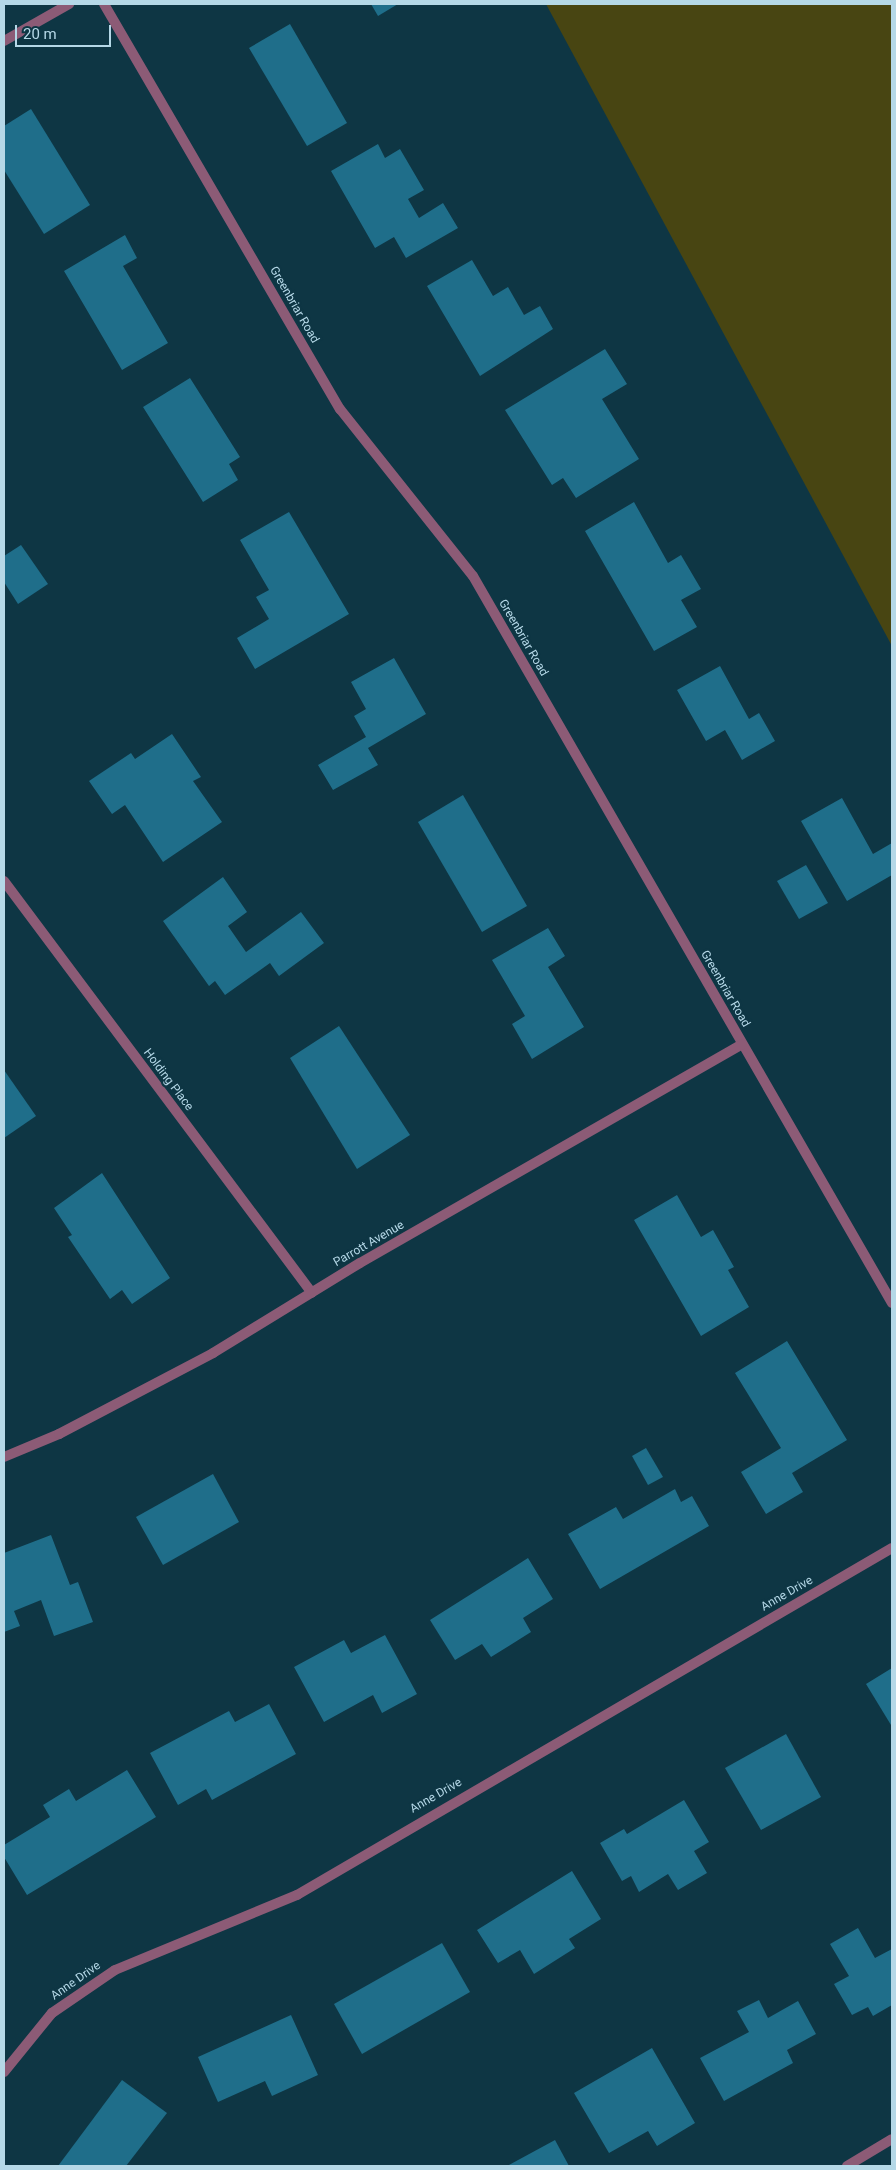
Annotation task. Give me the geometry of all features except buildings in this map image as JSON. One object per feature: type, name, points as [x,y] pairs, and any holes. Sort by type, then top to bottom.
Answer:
[{"type":"street","points":[[4,41],[69,4]]},
{"type":"street","name":"Greenbriar Road","points":[[104,4],[340,409],[473,576],[892,1303]]},
{"type":"street","name":"Holding Place","points":[[4,881],[312,1293]]},
{"type":"street","name":"Parrott Avenue","points":[[4,1457],[60,1434],[213,1353],[312,1293],[742,1044]]},
{"type":"street","name":"Anne Drive","points":[[4,2072],[52,2014],[115,1970],[297,1894],[892,1548]]},
{"type":"street","points":[[847,2166],[892,2140]]},
{"type":"shaded area","points":[[546,4],[892,4],[892,646]]}]
